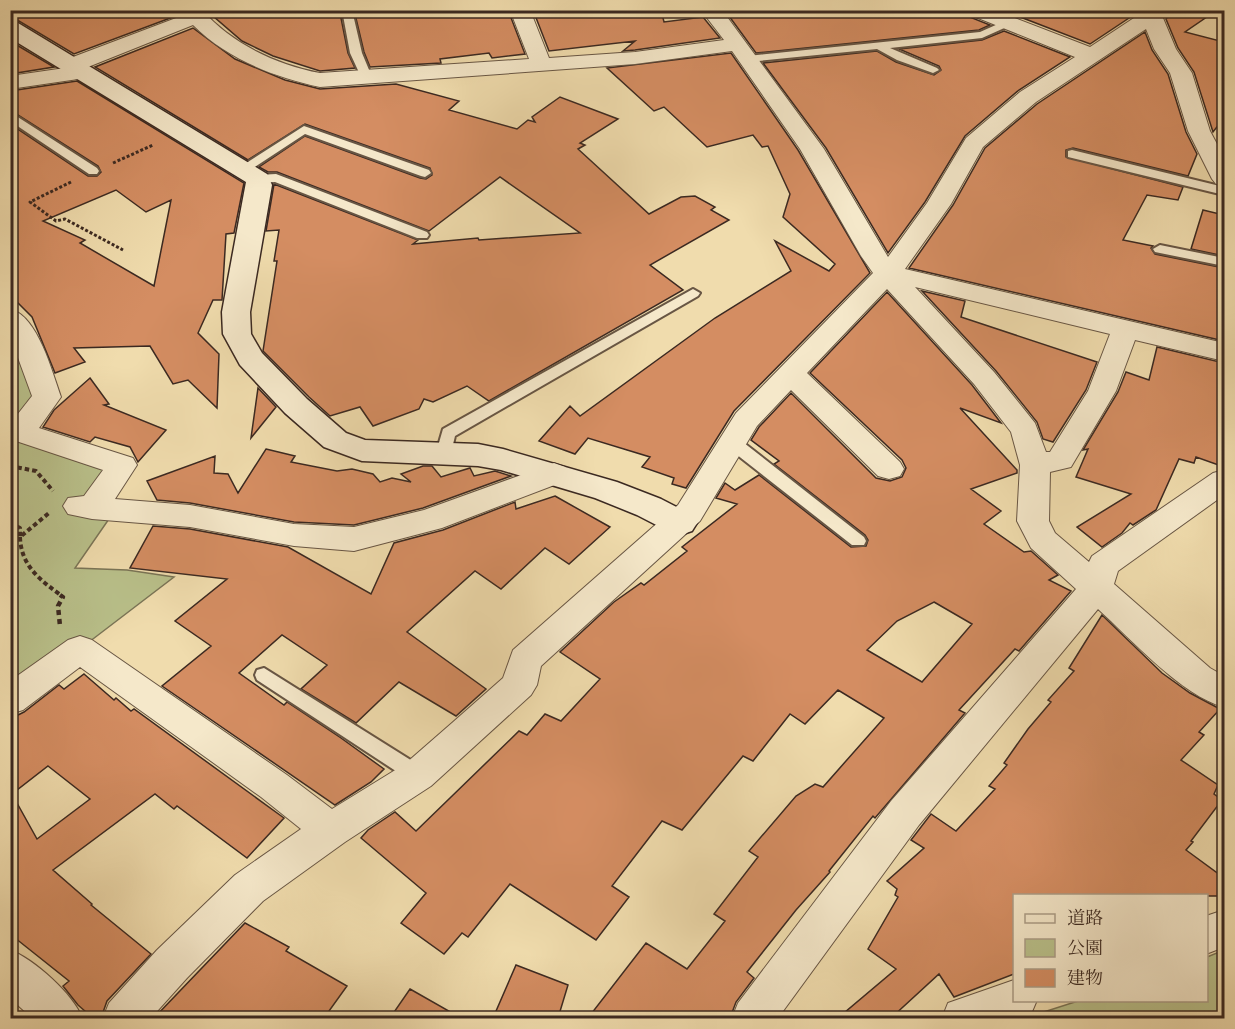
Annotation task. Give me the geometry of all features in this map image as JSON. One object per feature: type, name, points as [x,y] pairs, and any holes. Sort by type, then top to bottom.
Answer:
[{"type":"street","points":[[520,10],[541,63]]},
{"type":"street","points":[[975,10],[1090,55]]},
{"type":"street","points":[[711,12],[743,51],[812,148],[886,273],[984,378],[1025,430],[1035,465],[1033,521],[1042,540],[1198,678],[1224,693]]},
{"type":"street","points":[[10,83],[79,69],[194,14],[223,39],[251,57],[304,78],[320,80],[541,63],[743,51]]},
{"type":"street","points":[[124,1018],[172,964],[249,888],[331,830],[418,776],[519,685],[525,660],[652,544],[680,522],[697,503],[746,420],[900,260],[939,204],[974,143],[1028,96],[1156,14],[1166,49],[1181,73],[1199,131],[1224,179]]},
{"type":"street","points":[[10,28],[251,174],[259,185],[237,312],[237,334],[250,358],[296,406],[335,440],[362,450],[478,455],[606,490],[680,522]]},
{"type":"street","points":[[886,273],[1224,352]]},
{"type":"street","points":[[10,317],[24,335],[47,397],[20,432],[122,465],[78,505]]},
{"type":"street","points":[[1035,465],[1060,460],[1102,391],[1125,329]]},
{"type":"street","points":[[790,373],[889,469]]},
{"type":"street","points":[[78,505],[190,516],[294,535],[354,538],[431,520],[542,481],[554,474]]},
{"type":"street","points":[[753,1018],[905,813],[1096,588],[1104,564],[1224,480]]},
{"type":"street","points":[[10,700],[80,649],[331,830]]},
{"type":"street","points":[[1208,934],[1224,929]]},
{"type":"street","points":[[10,969],[61,1018]]},
{"type":"street","points":[[963,1018],[1013,1001]]},
{"type":"lane","points":[[347,10],[356,53],[366,77]]},
{"type":"lane","points":[[711,12],[736,10]]},
{"type":"lane","points":[[743,51],[879,46],[982,35],[1007,23]]},
{"type":"lane","points":[[879,46],[933,70]]},
{"type":"lane","points":[[10,115],[93,171]]},
{"type":"lane","points":[[251,174],[304,130],[425,173]]},
{"type":"lane","points":[[1072,154],[1224,191]]},
{"type":"lane","points":[[251,174],[276,178],[422,235]]},
{"type":"lane","points":[[1160,249],[1224,262]]},
{"type":"lane","points":[[444,453],[448,433],[693,294]]},
{"type":"lane","points":[[732,443],[858,542]]},
{"type":"lane","points":[[264,675],[418,776]]},
{"type":"path","points":[[30,202],[56,220],[65,219],[123,250]]},
{"type":"path","points":[[10,466],[36,471],[78,505],[20,537]]},
{"type":"path","points":[[10,523],[20,528],[21,558],[46,585],[63,597],[58,606],[57,615],[64,631]]},
{"type":"green space","points":[[11,335],[33,397],[11,429]]},
{"type":"green space","points":[[10,439],[105,468],[111,516],[75,568],[127,570],[174,577],[89,642],[10,691]]},
{"type":"green space","points":[[1224,950],[1224,1018],[1025,1018],[1075,1002],[1208,1002],[1208,957]]},
{"type":"building","points":[[10,10],[179,10],[181,14],[74,54],[19,21],[10,20]]},
{"type":"building","points":[[206,10],[250,10],[252,16],[296,10],[305,10],[307,15],[324,12],[327,15],[340,13],[348,53],[355,68],[320,71],[273,56],[242,41]]},
{"type":"building","points":[[354,10],[508,10],[525,54],[492,58],[489,53],[440,59],[441,63],[370,67]]},
{"type":"building","points":[[533,10],[661,10],[664,22],[703,17],[720,38],[623,51],[635,41],[549,51]]},
{"type":"building","points":[[789,10],[963,10],[967,16],[990,25],[979,30],[756,53],[729,16]]},
{"type":"building","points":[[1002,10],[1141,10],[1090,44]]},
{"type":"building","points":[[1173,10],[1217,10],[1185,32],[1224,42],[1224,118],[1213,132],[1194,72],[1178,48],[1166,19]]},
{"type":"building","points":[[193,28],[235,59],[285,80],[320,89],[396,84],[459,101],[449,110],[517,129],[528,120],[535,122],[532,117],[560,97],[618,119],[580,143],[585,145],[578,149],[649,214],[681,197],[695,196],[715,207],[711,210],[729,220],[650,265],[683,290],[489,401],[467,386],[433,402],[424,399],[419,409],[373,426],[360,407],[330,416],[263,351],[277,261],[274,261],[279,230],[266,231],[274,184],[418,240],[413,244],[580,233],[500,177],[429,231],[259,167],[305,136],[420,178],[426,179],[432,175],[430,168],[305,124],[248,160],[95,67]]},
{"type":"building","points":[[1004,31],[1070,57],[1019,90],[965,136],[925,202],[888,253],[826,148],[763,63],[877,51],[896,62],[934,75],[941,70],[939,66],[899,49],[982,40]]},
{"type":"building","points":[[1145,32],[1152,50],[1168,74],[1186,132],[1197,154],[1188,176],[1073,148],[1066,150],[1066,157],[1183,187],[1178,200],[1147,195],[1123,240],[1153,246],[1151,248],[1155,254],[1224,268],[1224,341],[909,268],[953,205],[985,148],[1037,104]]},
{"type":"building","points":[[10,41],[54,67],[10,74]]},
{"type":"building","points":[[731,53],[798,150],[870,273],[734,411],[686,488],[672,484],[674,478],[642,467],[650,457],[588,438],[575,454],[539,441],[570,406],[580,416],[715,318],[791,271],[775,241],[829,271],[835,264],[783,217],[790,194],[768,146],[762,147],[753,135],[707,147],[664,107],[654,111],[607,68]]},
{"type":"building","points":[[77,81],[244,183],[234,233],[226,234],[222,300],[213,300],[198,333],[219,354],[217,408],[188,380],[173,384],[150,346],[74,348],[85,362],[55,373],[32,317],[10,295],[10,124],[88,176],[97,176],[101,172],[98,166],[10,110],[10,91]],"holes":[[[116,190],[146,212],[171,200],[154,286],[80,243],[85,240],[43,221]]]},
{"type":"building","points":[[1203,210],[1224,215],[1224,256],[1191,249]]},
{"type":"building","points":[[922,291],[965,301],[961,317],[1097,362],[1086,390],[1053,442],[1043,439],[1037,422],[996,371]]},
{"type":"building","points":[[887,292],[972,385],[1001,423],[960,408],[1017,470],[1017,473],[971,489],[1001,511],[984,524],[1024,552],[1031,551],[1058,575],[1049,580],[1071,591],[1019,651],[1015,649],[959,710],[965,713],[875,818],[873,816],[830,872],[796,910],[747,972],[754,978],[736,1002],[730,1018],[588,1018],[646,943],[687,969],[725,921],[714,914],[758,857],[749,851],[796,796],[815,784],[823,787],[884,718],[838,690],[805,724],[790,714],[753,761],[743,756],[682,830],[662,821],[612,886],[629,897],[596,940],[510,884],[468,937],[462,933],[444,954],[401,923],[426,893],[361,838],[368,830],[395,812],[416,831],[519,731],[527,735],[545,714],[561,721],[600,679],[560,652],[614,602],[641,583],[644,585],[687,551],[682,547],[737,504],[716,498],[725,483],[735,490],[759,475],[851,547],[866,546],[868,540],[865,535],[774,464],[779,461],[751,440],[759,427],[791,393],[876,478],[890,481],[902,477],[906,468],[902,460],[810,373]],"holes":[[[934,602],[972,624],[922,682],[867,650],[897,621]]]},
{"type":"building","points":[[1157,347],[1224,363],[1224,467],[1196,457],[1194,463],[1179,459],[1156,510],[1133,525],[1130,523],[1122,533],[1102,547],[1077,527],[1131,494],[1076,477],[1088,449],[1083,450],[1118,392],[1126,372],[1149,380]]},
{"type":"building","points":[[90,378],[109,404],[104,405],[166,430],[138,462],[130,447],[95,437],[90,442],[43,427],[54,410]]},
{"type":"building","points":[[258,388],[276,407],[251,438]]},
{"type":"building","points":[[266,449],[295,456],[291,462],[337,471],[352,469],[373,474],[380,482],[392,478],[411,482],[401,474],[423,466],[432,466],[441,477],[470,468],[474,476],[495,471],[511,476],[423,508],[354,525],[294,522],[190,503],[157,500],[147,481],[215,456],[214,473],[228,474],[238,493]]},
{"type":"building","points":[[555,496],[610,527],[569,564],[545,548],[501,589],[475,571],[407,632],[486,689],[456,716],[399,682],[356,723],[301,689],[327,665],[282,635],[239,673],[284,705],[287,702],[384,769],[371,782],[335,805],[162,686],[211,646],[175,621],[227,579],[130,568],[153,526],[190,529],[288,547],[371,594],[394,543],[443,530],[515,502],[516,509]]},
{"type":"building","points":[[1102,615],[1162,673],[1190,693],[1220,709],[1199,732],[1204,735],[1181,760],[1218,785],[1214,794],[1222,800],[1186,850],[1224,878],[1224,896],[1208,896],[1208,894],[1013,894],[1013,974],[954,997],[939,974],[891,1018],[838,1018],[896,969],[868,949],[898,897],[895,895],[897,889],[887,881],[924,848],[911,840],[931,814],[956,831],[995,789],[989,786],[1007,765],[1004,763],[1028,729],[1051,702],[1048,700],[1074,671],[1069,668]]},
{"type":"building","points":[[84,674],[114,700],[116,698],[131,711],[134,709],[284,818],[247,858],[177,806],[174,809],[155,794],[53,870],[91,905],[151,954],[107,1001],[101,1018],[93,1018],[78,1005],[63,986],[69,981],[10,934],[10,719],[24,712],[59,685],[64,689]],"holes":[[[48,766],[90,799],[37,839],[12,794]]]},
{"type":"building","points":[[245,923],[289,947],[286,951],[347,986],[324,1018],[154,1018]]},
{"type":"building","points":[[516,965],[568,985],[558,1018],[493,1018]]},
{"type":"building","points":[[410,989],[461,1018],[390,1018]]}]
